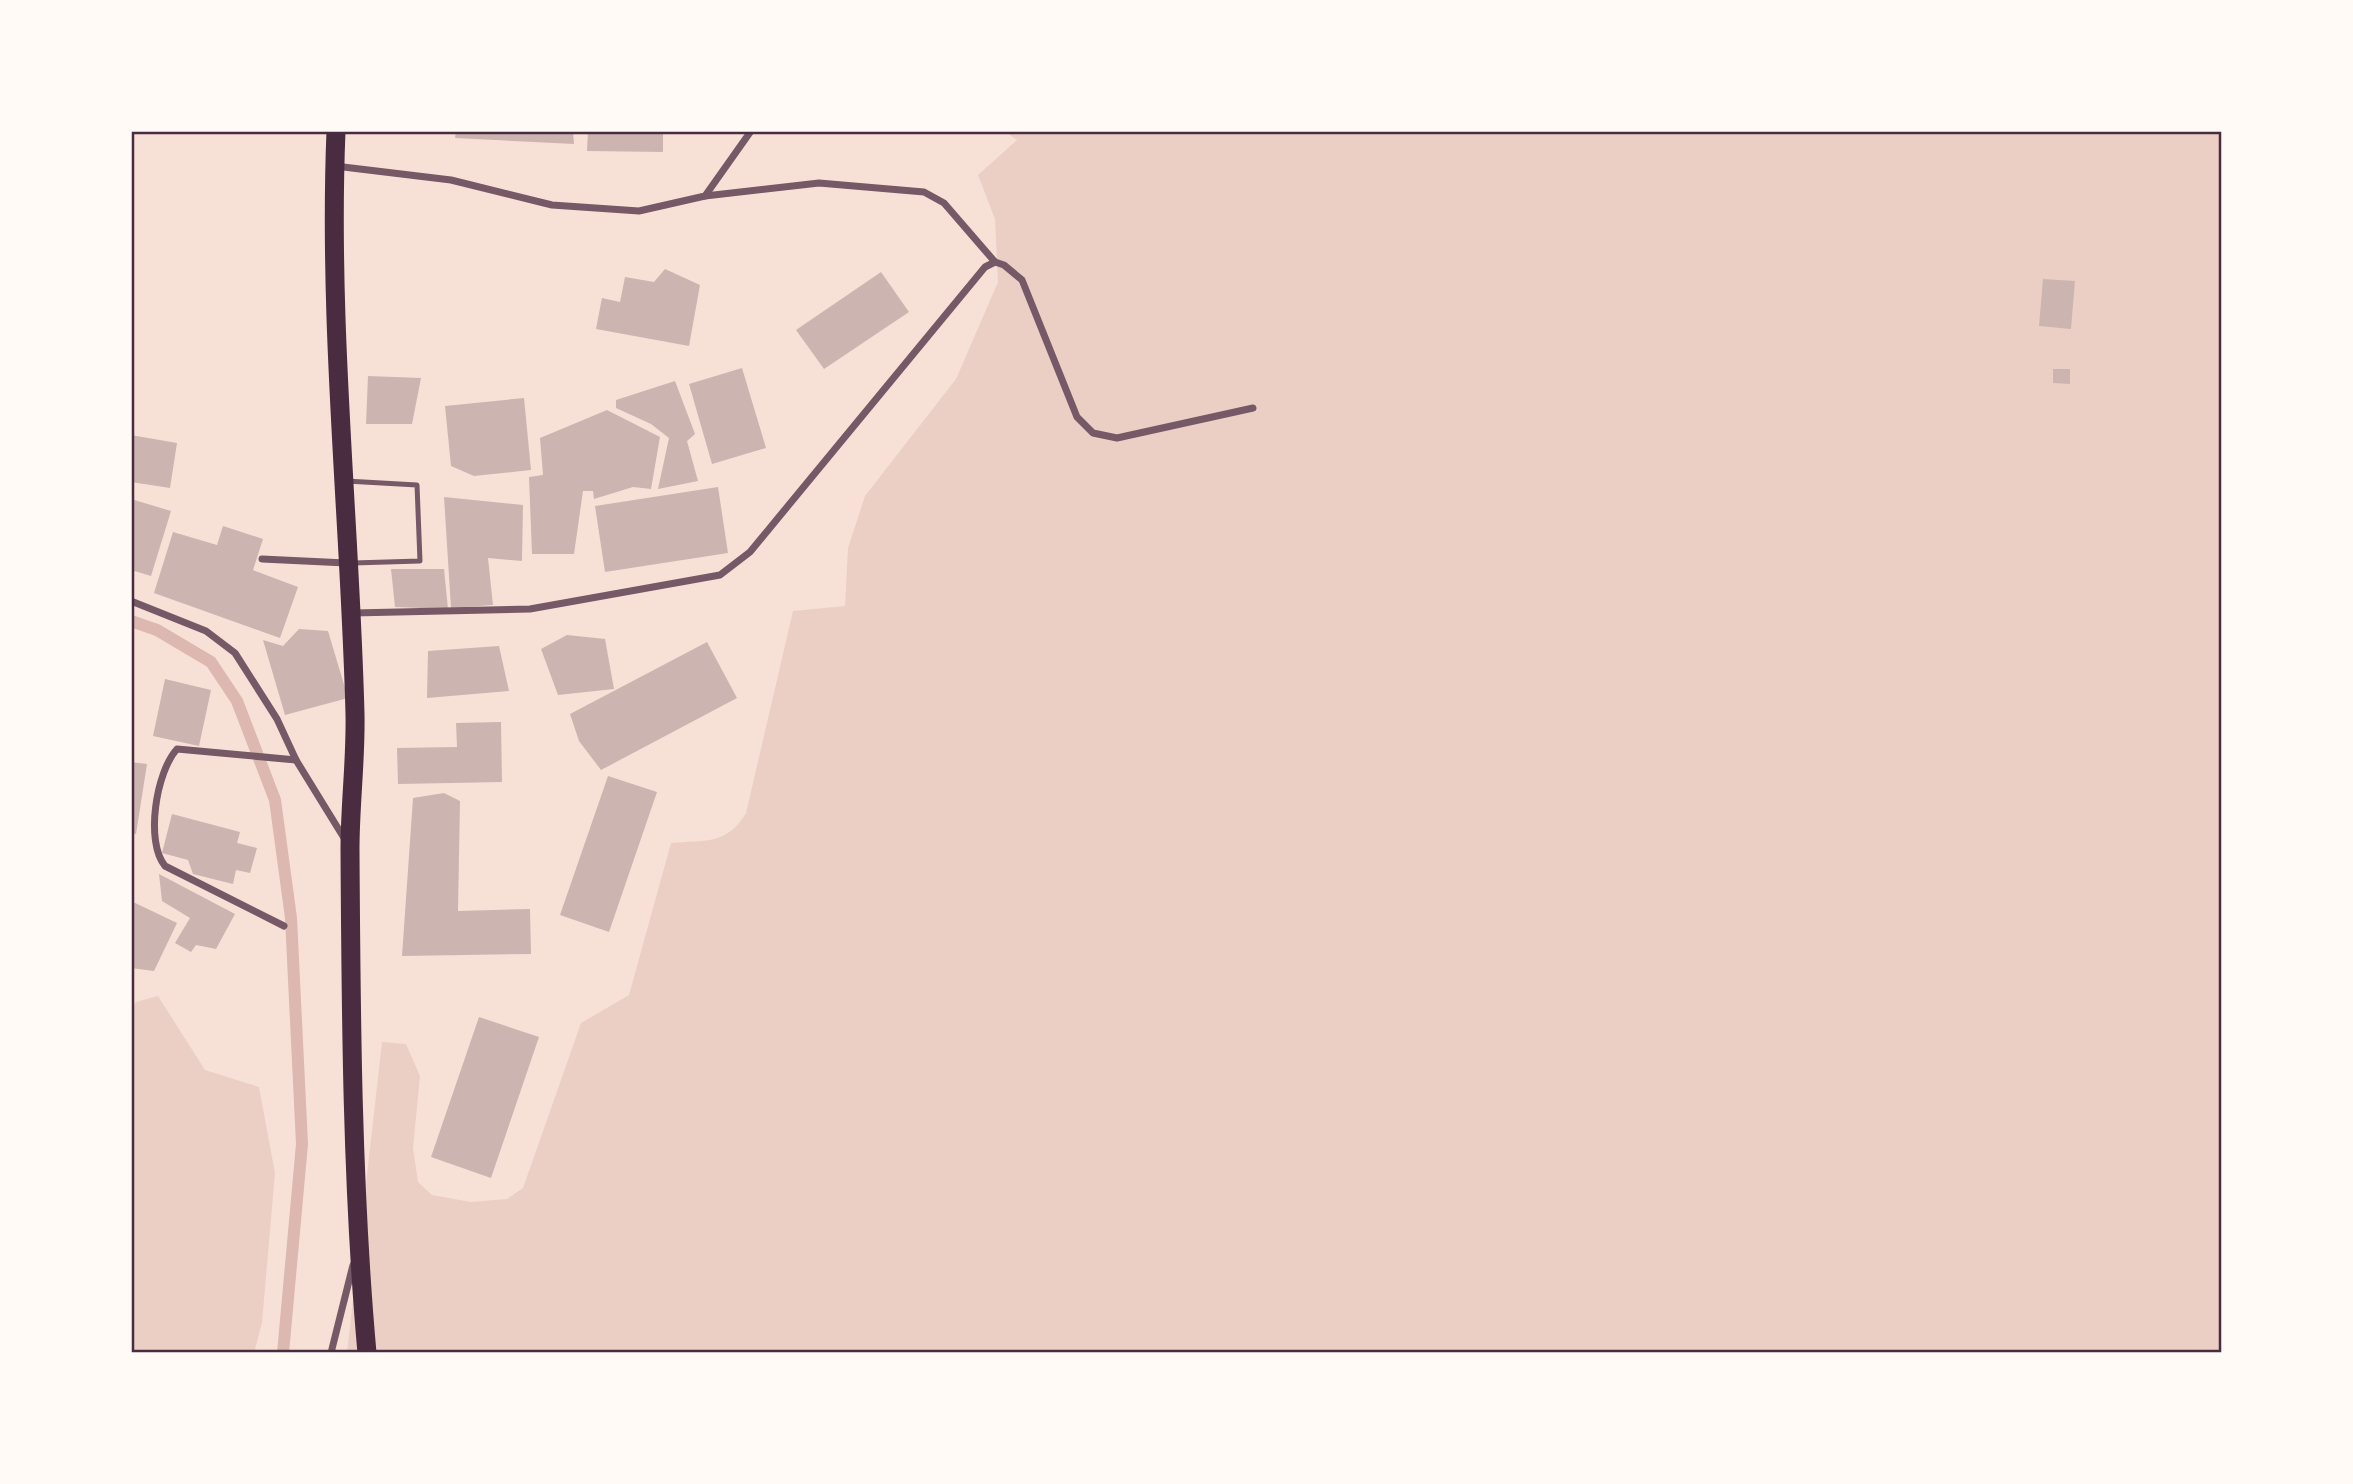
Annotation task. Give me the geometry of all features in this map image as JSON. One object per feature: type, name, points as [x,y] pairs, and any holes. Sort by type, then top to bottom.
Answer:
[{"type":"highway","points":[[336,131],[338,376],[346,563],[352,613],[355,731],[350,847],[350,998],[359,1244],[367,1353]]},
{"type":"street","points":[[705,196],[751,131]]},
{"type":"street","points":[[335,166],[451,180],[552,205],[639,211],[705,196],[819,183],[924,192],[944,203],[995,262],[1004,265],[1021,280],[1077,417],[1093,433],[1117,439],[1253,408]]},
{"type":"street","points":[[352,613],[530,609],[720,575],[750,552],[985,267],[995,262]]},
{"type":"street","points":[[262,559],[346,563]]},
{"type":"street","points":[[131,601],[206,631],[235,653],[277,719],[296,760],[350,847]]},
{"type":"street","points":[[285,926],[165,866],[156,856],[153,843],[163,769],[177,749],[296,760]]},
{"type":"street","points":[[331,1353],[359,1244]]},
{"type":"lane","points":[[344,481],[417,485],[420,561],[346,563]]},
{"type":"shaded area","points":[[1004,131],[2222,131],[2222,1353],[347,1353],[382,1042],[406,1044],[420,1076],[413,1148],[418,1182],[432,1195],[471,1202],[507,1199],[523,1188],[581,1023],[629,995],[671,843],[705,841],[723,836],[739,823],[746,813],[793,611],[845,606],[848,548],[865,496],[956,379],[998,282],[995,219],[978,175],[1017,140]]},
{"type":"shaded area","points":[[158,996],[205,1070],[259,1087],[275,1173],[262,1323],[254,1353],[131,1353],[131,1011],[136,1002]]},
{"type":"building","points":[[456,131],[573,131],[574,144],[455,138]]},
{"type":"building","points":[[588,131],[663,131],[663,152],[587,151]]},
{"type":"building","points":[[665,269],[700,285],[689,346],[596,329],[602,298],[620,302],[625,277],[654,282]]},
{"type":"building","points":[[881,272],[909,312],[824,369],[796,330]]},
{"type":"building","points":[[2043,279],[2075,281],[2071,329],[2039,326]]},
{"type":"building","points":[[742,368],[766,448],[712,464],[689,384]]},
{"type":"building","points":[[2053,369],[2070,369],[2070,384],[2053,383]]},
{"type":"building","points":[[368,376],[421,378],[412,424],[366,424]]},
{"type":"building","points":[[675,381],[695,434],[687,441],[698,481],[658,489],[669,438],[651,424],[616,408],[616,400]]},
{"type":"building","points":[[524,398],[531,470],[474,476],[451,466],[445,406]]},
{"type":"building","points":[[607,410],[660,437],[651,489],[633,487],[594,499],[593,491],[583,491],[574,554],[532,554],[529,477],[543,475],[540,438]]},
{"type":"building","points":[[131,435],[177,443],[170,488],[131,482]]},
{"type":"building","points":[[718,487],[728,553],[605,572],[595,506]]},
{"type":"building","points":[[444,497],[523,505],[522,561],[488,558],[493,605],[451,608]]},
{"type":"building","points":[[131,499],[171,511],[151,576],[131,570]]},
{"type":"building","points":[[223,526],[263,539],[253,570],[298,587],[280,638],[154,593],[173,532],[217,545]]},
{"type":"building","points":[[391,569],[444,569],[448,609],[395,607]]},
{"type":"building","points":[[299,629],[328,631],[348,698],[285,715],[263,640],[283,646]]},
{"type":"building","points":[[567,635],[605,639],[614,689],[558,695],[541,649]]},
{"type":"building","points":[[707,642],[737,698],[601,770],[579,741],[570,714]]},
{"type":"building","points":[[499,646],[509,691],[427,698],[428,651]]},
{"type":"building","points":[[165,679],[211,690],[199,746],[153,736]]},
{"type":"building","points":[[501,722],[502,782],[398,784],[397,748],[457,747],[456,723]]},
{"type":"building","points":[[131,762],[147,764],[136,834],[131,833]]},
{"type":"building","points":[[608,776],[657,792],[609,932],[560,915]]},
{"type":"building","points":[[444,793],[460,801],[458,911],[530,909],[531,954],[402,956],[413,798]]},
{"type":"building","points":[[172,814],[240,832],[237,843],[257,848],[250,873],[236,870],[233,884],[193,874],[188,860],[162,853]]},
{"type":"building","points":[[159,874],[235,914],[216,949],[196,945],[191,952],[175,943],[190,918],[162,901]]},
{"type":"building","points":[[131,901],[177,923],[154,971],[131,968]]},
{"type":"building","points":[[479,1017],[539,1037],[491,1178],[431,1157]]},
{"type":"waterway","points":[[131,621],[157,630],[211,662],[237,701],[275,800],[291,918],[302,1144],[283,1353]]}]
